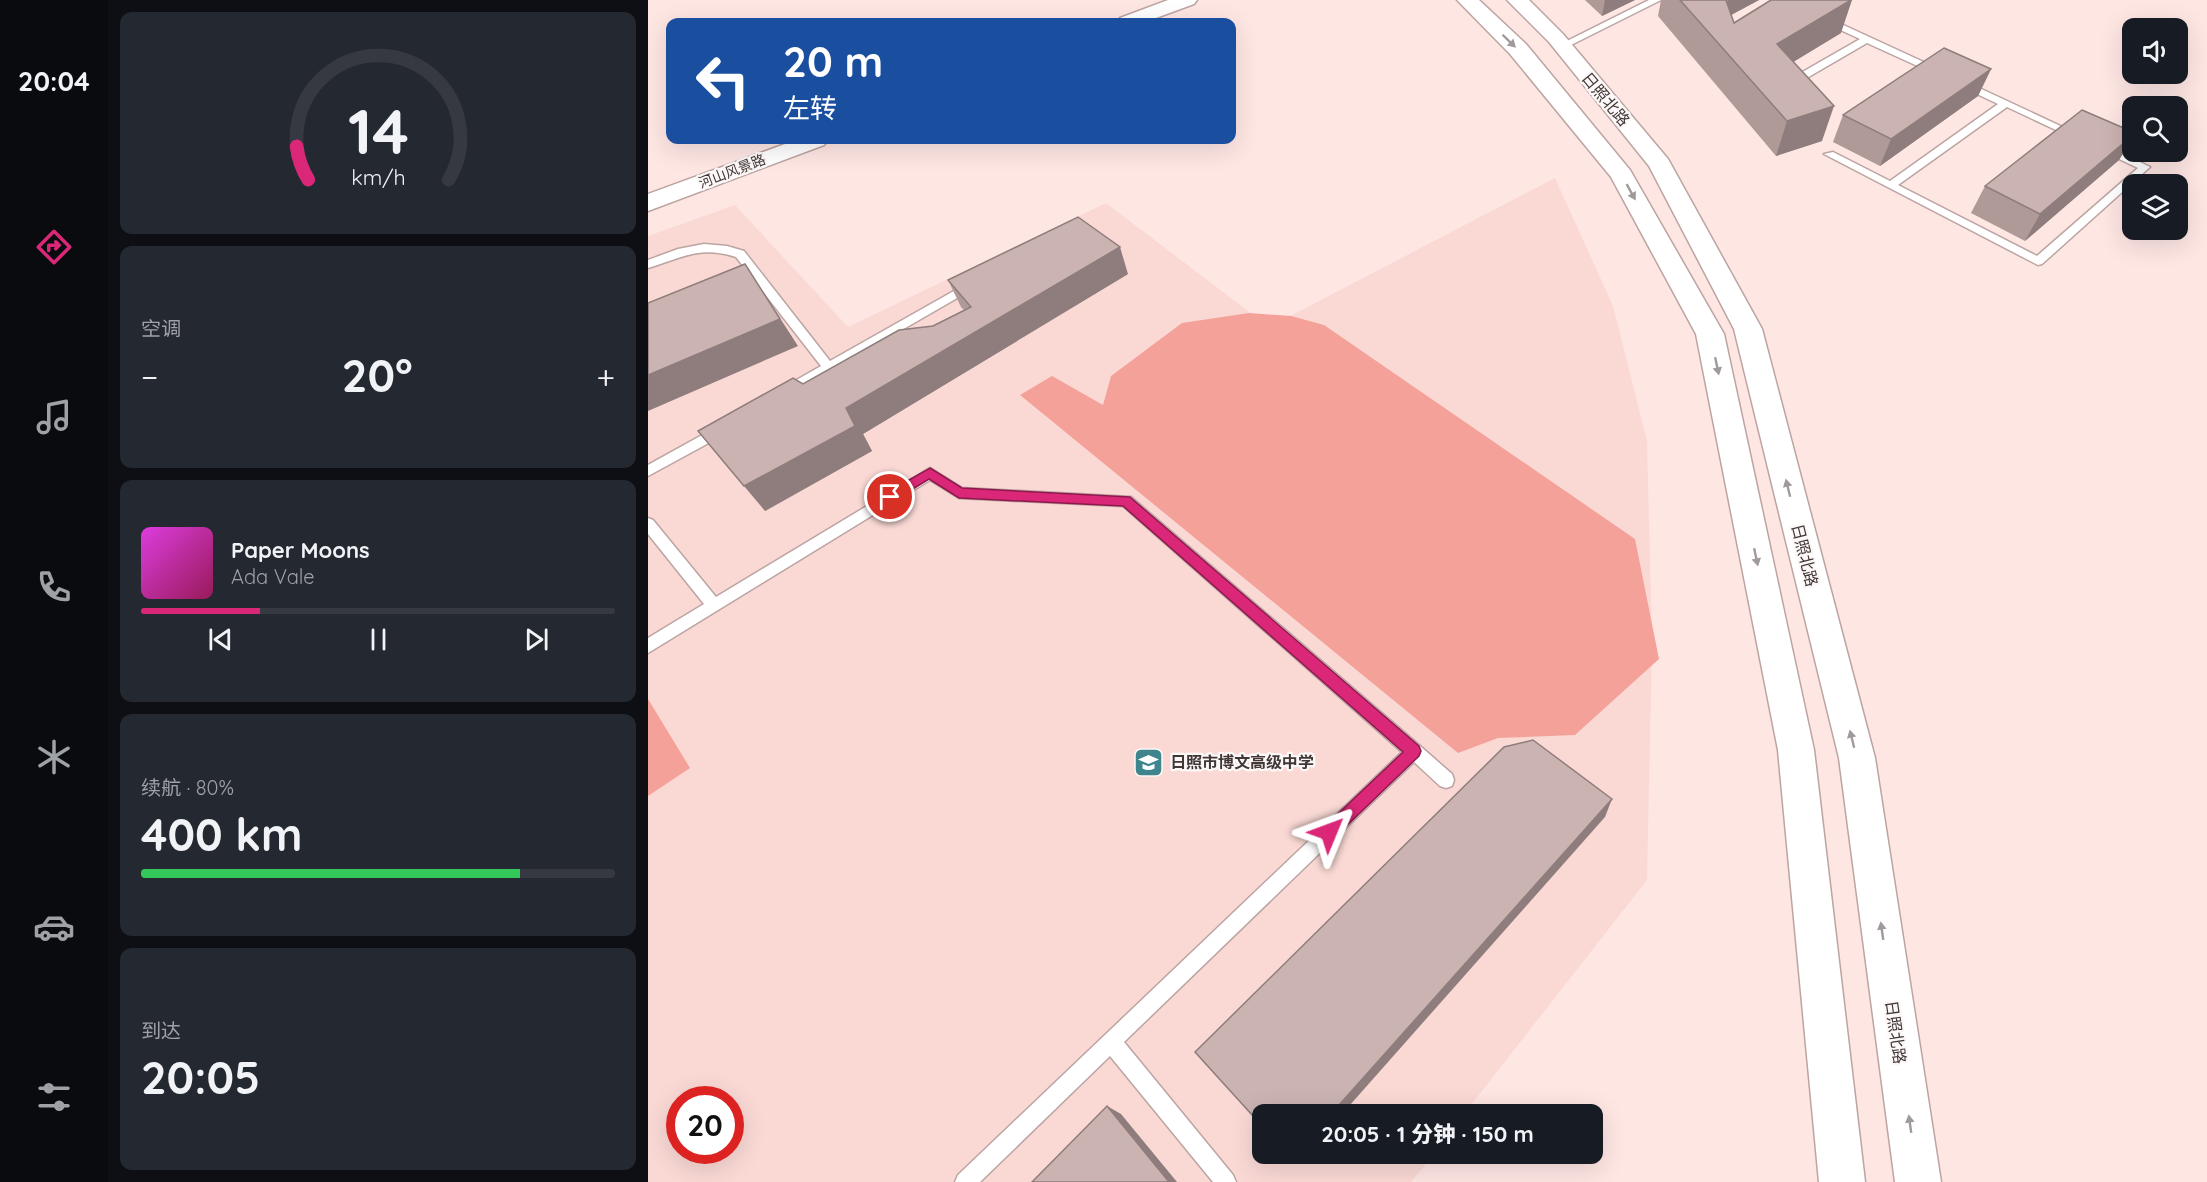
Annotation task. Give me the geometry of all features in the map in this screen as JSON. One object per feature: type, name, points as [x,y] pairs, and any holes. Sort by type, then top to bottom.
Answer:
[{"type":"main road","points":[[1139,18],[1187,0]]},
{"type":"main road","points":[[1467,0],[1518,49],[1622,175],[1710,334],[1796,750],[1842,1182]]},
{"type":"main road","name":"日照北路","points":[[1516,0],[1562,46],[1660,164],[1748,329],[1857,758],[1918,1182]]},
{"type":"main road","name":"河山风景路","points":[[648,203],[805,144]]},
{"type":"lane","points":[[1562,46],[1656,0]]},
{"type":"lane","points":[[1815,15],[2145,167],[2038,261],[1829,154]]},
{"type":"lane","points":[[1781,89],[1867,39]]},
{"type":"lane","points":[[1891,185],[2006,103]]},
{"type":"lane","points":[[648,264],[689,248],[719,246],[740,254],[829,368]]},
{"type":"lane","points":[[769,402],[985,279]]},
{"type":"lane","points":[[648,471],[738,419]]},
{"type":"lane","points":[[648,646],[930,473],[959,493],[1126,501],[1446,780]]},
{"type":"lane","points":[[648,524],[714,605]]},
{"type":"lane","points":[[965,1182],[1414,751]]},
{"type":"lane","points":[[1111,1041],[1226,1182]]},
{"type":"shaded area","name":"日照市博文高级中学","points":[[1555,178],[1613,306],[1647,441],[1652,643],[1647,880],[1472,1104],[1252,1104],[1252,1164],[1426,1164],[1411,1182],[648,1182],[648,236],[735,205],[848,327],[1106,203],[1269,327]]},
{"type":"shaded area","points":[[1249,313],[1291,316],[1324,325],[1635,539],[1659,659],[1575,735],[1498,738],[1458,753],[1020,395],[1052,376],[1103,405],[1111,376],[1182,323]]},
{"type":"shaded area","points":[[648,699],[690,768],[648,796]]},
{"type":"building","points":[[1680,0],[1726,0],[1734,23],[1771,0],[1851,0],[1777,44],[1834,106],[1787,121]]},
{"type":"building","points":[[1944,48],[1991,69],[1891,139],[1843,115]]},
{"type":"building","points":[[2082,110],[2122,127],[2122,144],[2040,214],[1985,186]]},
{"type":"building","points":[[1078,217],[1120,247],[846,408],[855,426],[744,486],[698,431],[793,378],[803,384],[899,330],[933,326],[971,307],[948,280]]},
{"type":"building","points":[[745,264],[780,319],[648,375],[648,303]]},
{"type":"building","points":[[1533,740],[1612,799],[1340,1104],[1252,1104],[1252,1115],[1195,1052],[1504,747]]},
{"type":"building","points":[[1107,1106],[1169,1182],[1032,1182]]},
{"type":"place","name":"日照市博文高级中学","points":[[1149,762]]},
{"type":"route","points":[[890,497],[930,473],[959,493],[1126,501],[1414,751],[1329,832]]}]
